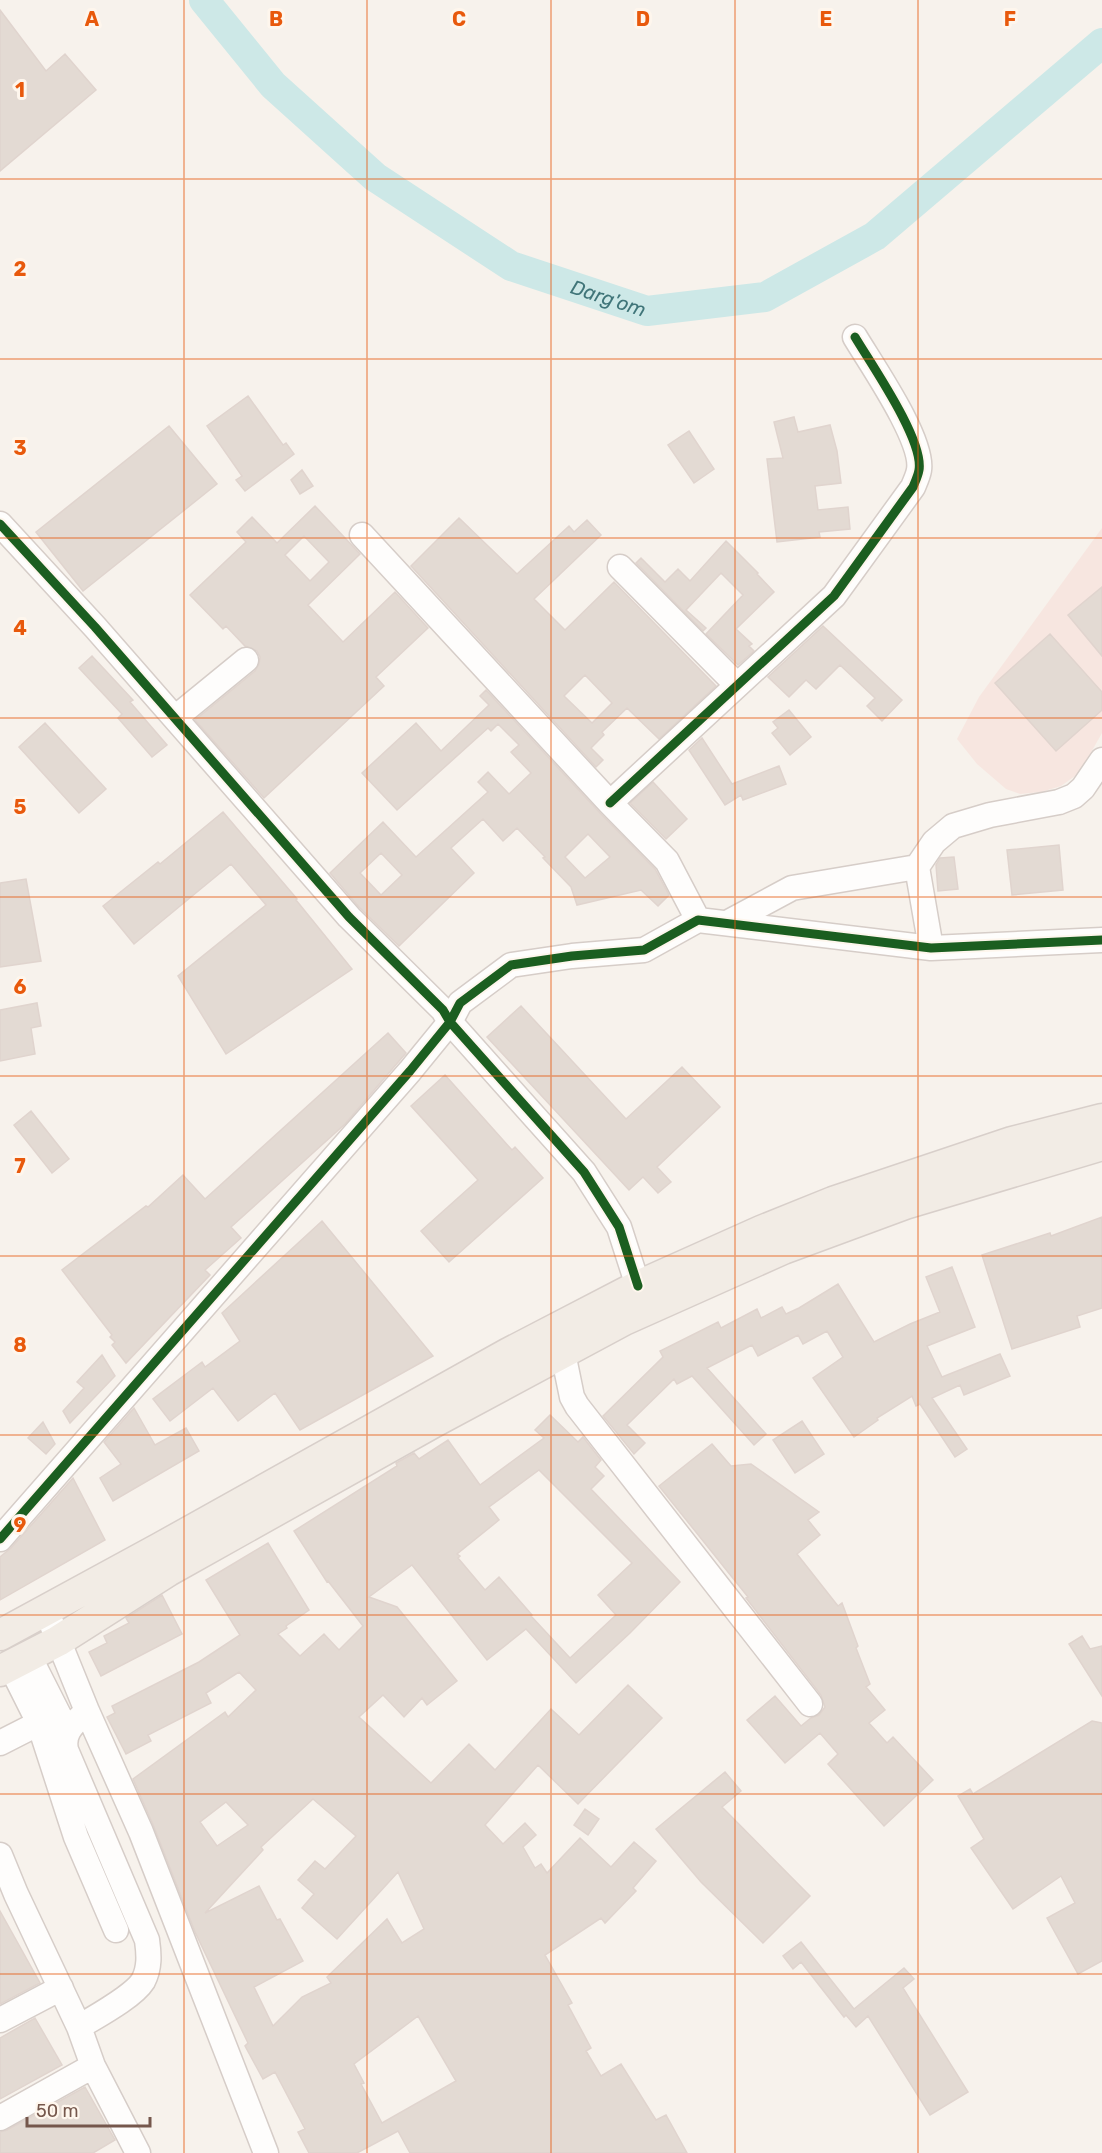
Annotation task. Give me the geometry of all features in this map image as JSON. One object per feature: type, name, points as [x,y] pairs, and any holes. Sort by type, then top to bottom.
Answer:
[{"type":"main road","points":[[13,1664],[58,1641],[507,1354],[638,1286],[761,1231],[833,1202],[1012,1142],[1102,1119]]},
{"type":"main road","points":[[0,1635],[563,1353],[624,1320],[783,1249],[905,1204],[1102,1145]]},
{"type":"street","points":[[610,803],[834,596],[913,487],[920,469],[914,441],[904,418],[855,337]]},
{"type":"street","points":[[0,524],[95,627],[349,917],[443,1010],[450,1022],[584,1172],[619,1227],[638,1286]]},
{"type":"street","points":[[362,536],[610,803],[667,861],[698,920]]},
{"type":"street","points":[[620,567],[737,685]]},
{"type":"street","points":[[175,718],[246,660]]},
{"type":"street","points":[[931,948],[917,867],[934,842],[953,826],[990,815],[1059,802],[1074,796],[1083,788],[1102,760]]},
{"type":"street","points":[[727,923],[792,888],[917,867]]},
{"type":"street","points":[[0,1539],[410,1071],[450,1022],[460,1003],[511,965],[572,956],[644,950],[698,920],[931,948],[1102,940]]},
{"type":"street","points":[[563,1353],[572,1397],[577,1406],[810,1704]]},
{"type":"street","points":[[46,1610],[87,1711],[141,1832],[266,2153]]},
{"type":"street","points":[[13,1664],[64,1741],[147,1940],[150,1956],[143,1980],[135,1990],[79,2027]]},
{"type":"street","points":[[0,1743],[87,1711]]},
{"type":"street","points":[[54,1723],[76,1836],[116,1930]]},
{"type":"street","points":[[0,1855],[8,1899],[61,1988],[79,2027],[93,2066],[132,2151]]},
{"type":"street","points":[[0,2020],[61,1988]]},
{"type":"street","points":[[0,2118],[93,2066]]},
{"type":"shaded area","points":[[1102,528],[1102,733],[1075,776],[1061,786],[1041,792],[1020,794],[1006,789],[977,764],[957,739],[979,697]]},
{"type":"building","points":[[0,10],[46,71],[65,54],[96,90],[0,171]]},
{"type":"building","points":[[248,396],[283,445],[286,443],[294,454],[245,491],[236,480],[242,476],[207,426]]},
{"type":"building","points":[[794,417],[798,432],[830,425],[837,451],[841,483],[815,486],[818,510],[848,507],[850,529],[819,532],[820,537],[777,542],[767,459],[783,458],[774,422]]},
{"type":"building","points":[[169,426],[217,484],[83,591],[36,532]]},
{"type":"building","points":[[689,431],[714,469],[694,483],[668,445]]},
{"type":"building","points":[[302,470],[313,486],[300,494],[291,480]]},
{"type":"building","points":[[315,506],[360,554],[308,605],[343,642],[395,592],[428,628],[376,677],[384,686],[264,798],[195,720],[255,671],[260,657],[257,651],[245,646],[226,626],[223,629],[190,595],[246,542],[237,532],[252,517],[277,543]],"holes":[[[304,536],[329,562],[310,581],[285,555]]]},
{"type":"building","points":[[459,518],[517,574],[569,526],[574,532],[587,520],[601,535],[534,599],[565,630],[614,582],[716,686],[659,739],[627,708],[602,732],[604,735],[591,748],[603,760],[596,767],[411,566]],"holes":[[[585,675],[612,703],[592,723],[564,696]]]},
{"type":"building","points":[[726,541],[774,592],[736,629],[752,644],[749,646],[754,651],[738,665],[706,634],[743,595],[721,573],[686,610],[706,628],[703,631],[636,563],[641,558],[665,582],[678,569],[690,581]]},
{"type":"building","points":[[1102,587],[1102,656],[1068,615]]},
{"type":"building","points":[[823,626],[902,700],[882,721],[867,706],[875,698],[840,665],[816,689],[806,680],[789,697],[768,677]]},
{"type":"building","points":[[1050,634],[1102,692],[1102,710],[1056,751],[995,683]]},
{"type":"building","points":[[92,656],[133,700],[130,702],[167,745],[152,757],[118,718],[122,714],[79,668]]},
{"type":"building","points":[[486,690],[655,869],[669,895],[658,906],[641,890],[577,905],[571,887],[517,828],[503,841],[483,819],[451,848],[474,873],[399,946],[359,907],[330,873],[383,822],[416,857],[488,792],[478,782],[488,772],[509,794],[531,773],[511,752],[519,745],[498,724],[491,731],[488,728],[397,810],[362,773],[416,723],[441,751],[489,705],[480,696]],"holes":[[[588,834],[610,857],[585,878],[565,857]],[[381,853],[402,875],[381,895],[360,873]]]},
{"type":"building","points":[[789,710],[811,737],[790,755],[772,733],[778,728],[773,722]]},
{"type":"building","points":[[45,723],[106,789],[79,813],[19,747]]},
{"type":"building","points":[[702,738],[732,784],[779,766],[786,784],[743,800],[741,795],[725,805],[689,750]]},
{"type":"building","points":[[653,782],[687,819],[666,839],[630,803]]},
{"type":"building","points":[[223,812],[297,899],[352,969],[226,1054],[178,976],[266,905],[231,864],[134,944],[103,906],[158,862],[160,864]]},
{"type":"building","points":[[1059,845],[1063,890],[1012,895],[1007,850]]},
{"type":"building","points":[[954,857],[958,889],[938,891],[936,865],[940,858]]},
{"type":"building","points":[[26,879],[41,961],[0,967],[0,883]]},
{"type":"building","points":[[37,1003],[41,1026],[31,1028],[35,1054],[0,1061],[0,1010]]},
{"type":"building","points":[[521,1006],[626,1119],[682,1067],[720,1107],[657,1167],[671,1182],[658,1193],[643,1177],[629,1190],[487,1037]]},
{"type":"building","points":[[388,1033],[406,1053],[345,1124],[231,1227],[241,1238],[205,1270],[210,1275],[126,1363],[112,1345],[115,1342],[110,1337],[112,1335],[62,1270],[146,1206],[148,1207],[183,1175],[205,1199]]},
{"type":"building","points":[[445,1075],[512,1150],[515,1147],[543,1178],[449,1262],[421,1231],[478,1180],[411,1106]]},
{"type":"building","points":[[31,1111],[69,1159],[52,1173],[14,1125]]},
{"type":"building","points":[[1102,1217],[1102,1308],[1077,1316],[1080,1327],[1012,1349],[982,1255],[1050,1233],[1051,1236]]},
{"type":"building","points":[[322,1221],[433,1356],[300,1430],[275,1393],[238,1421],[213,1388],[170,1421],[153,1399],[202,1362],[205,1367],[240,1341],[222,1313]]},
{"type":"building","points":[[952,1267],[975,1327],[927,1346],[942,1377],[1000,1354],[1010,1376],[964,1395],[960,1385],[932,1398],[967,1449],[955,1457],[920,1404],[916,1406],[912,1396],[877,1418],[878,1420],[854,1437],[813,1378],[843,1357],[827,1331],[803,1344],[798,1335],[758,1356],[752,1345],[707,1368],[766,1434],[754,1445],[692,1376],[677,1384],[674,1379],[627,1425],[645,1443],[634,1454],[603,1416],[663,1357],[660,1351],[718,1322],[721,1328],[757,1309],[761,1318],[782,1307],[786,1314],[838,1284],[874,1342],[940,1312],[926,1277]]},
{"type":"building","points":[[102,1355],[115,1376],[70,1423],[63,1411],[84,1388],[77,1382]]},
{"type":"building","points":[[134,1408],[155,1445],[186,1428],[199,1451],[113,1501],[100,1478],[121,1464],[104,1442]]},
{"type":"building","points":[[550,1415],[578,1442],[583,1437],[601,1460],[595,1467],[604,1476],[591,1489],[680,1582],[576,1683],[526,1629],[487,1660],[412,1565],[369,1597],[397,1607],[457,1681],[427,1705],[422,1698],[404,1717],[383,1695],[359,1717],[431,1783],[469,1744],[495,1770],[551,1709],[579,1735],[628,1685],[662,1718],[578,1804],[538,1765],[485,1825],[503,1844],[525,1823],[536,1835],[523,1847],[535,1868],[541,1864],[547,1873],[580,1838],[611,1867],[634,1842],[656,1861],[633,1888],[636,1891],[605,1923],[601,1918],[545,1955],[572,2003],[568,2005],[591,2048],[586,2051],[601,2076],[621,2064],[656,2120],[666,2115],[687,2153],[410,2153],[398,2131],[357,2153],[309,2153],[298,2132],[305,2129],[275,2072],[263,2079],[245,2046],[248,2043],[195,1932],[133,1779],[225,1712],[228,1717],[256,1690],[239,1672],[206,1693],[211,1703],[148,1735],[151,1741],[126,1754],[107,1717],[115,1713],[112,1706],[199,1662],[240,1635],[206,1580],[268,1543],[309,1610],[278,1634],[300,1656],[324,1634],[339,1650],[363,1626],[327,1582],[294,1531],[397,1466],[396,1463],[414,1453],[419,1459],[448,1440],[480,1485],[544,1438],[535,1430]],"holes":[[[539,1470],[632,1563],[598,1595],[616,1615],[570,1658],[499,1577],[485,1590],[458,1558],[460,1556],[457,1554],[499,1520],[489,1507]],[[313,1799],[356,1836],[325,1869],[315,1861],[298,1880],[314,1894],[302,1908],[337,1939],[398,1872],[424,1929],[402,1943],[387,1919],[327,1977],[331,1983],[302,1997],[273,2026],[254,1987],[303,1961],[280,1919],[277,1920],[259,1886],[205,1913],[263,1850],[261,1847]],[[226,1802],[248,1825],[217,1846],[200,1822]],[[418,2016],[456,2081],[382,2123],[361,2084],[364,2083],[354,2064]]]},
{"type":"building","points":[[802,1421],[824,1454],[795,1473],[773,1440]]},
{"type":"building","points":[[43,1422],[55,1444],[46,1454],[28,1438]]},
{"type":"building","points":[[712,1444],[731,1466],[751,1464],[819,1512],[808,1520],[820,1535],[797,1554],[838,1606],[842,1603],[870,1684],[866,1687],[885,1710],[869,1723],[887,1743],[893,1737],[933,1780],[884,1826],[828,1764],[838,1754],[820,1733],[785,1763],[747,1720],[775,1696],[801,1726],[819,1715],[825,1707],[821,1695],[746,1598],[748,1597],[659,1486]]},
{"type":"building","points":[[73,1478],[105,1540],[0,1600],[0,1557],[11,1548]]},
{"type":"building","points":[[162,1595],[182,1634],[101,1676],[89,1652],[107,1643],[104,1636],[129,1623],[126,1618]]},
{"type":"building","points":[[1082,1636],[1090,1649],[1102,1646],[1102,1696],[1069,1644]]},
{"type":"building","points":[[1092,1721],[1102,1723],[1102,1961],[1078,1974],[1047,1918],[1075,1903],[1061,1876],[1013,1909],[971,1848],[984,1839],[958,1796],[970,1789],[973,1794]]},
{"type":"building","points":[[725,1772],[741,1791],[722,1807],[810,1896],[763,1943],[701,1882],[656,1829]]},
{"type":"building","points":[[585,1809],[599,1819],[588,1835],[574,1825]]},
{"type":"building","points":[[0,1911],[40,1983],[0,2004]]},
{"type":"building","points":[[801,1942],[854,2009],[904,1968],[914,1979],[903,1988],[968,2092],[930,2115],[868,2016],[856,2027],[846,2015],[844,2017],[801,1962],[793,1969],[783,1956]]},
{"type":"building","points":[[35,2018],[62,2065],[0,2099],[0,2038]]},
{"type":"building","points":[[85,2087],[115,2140],[93,2153],[0,2153],[0,2132]]},
{"type":"waterway","name":"Darg'om","points":[[204,0],[273,85],[375,177],[511,266],[647,311],[765,297],[875,236],[1102,43]]},
{"type":"cycle path","points":[[610,803],[834,596],[913,487],[919,470],[913,440],[895,402],[855,337]]},
{"type":"cycle path","points":[[0,524],[95,627],[349,917],[443,1010],[450,1022],[584,1172],[619,1227],[638,1286]]},
{"type":"cycle path","points":[[0,1539],[410,1071],[450,1022],[460,1003],[511,965],[572,956],[644,950],[698,920],[931,948],[1102,940]]}]
